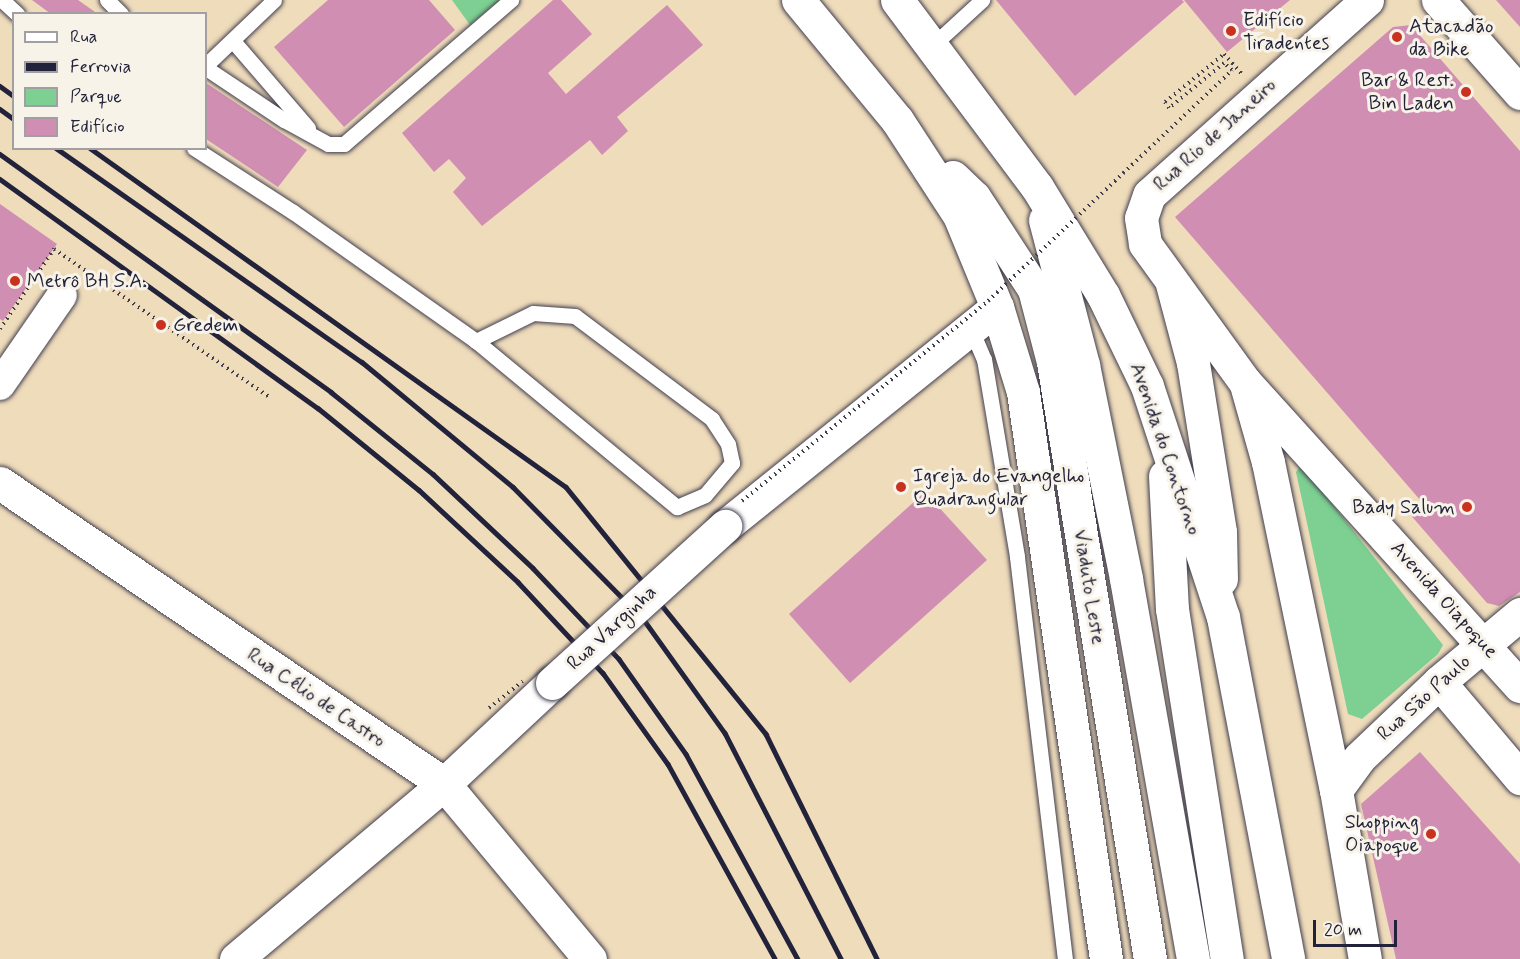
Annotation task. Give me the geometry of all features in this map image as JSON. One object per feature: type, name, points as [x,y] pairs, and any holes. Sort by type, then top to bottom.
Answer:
[{"type":"main road","points":[[798,0],[897,120],[959,215],[997,307],[1023,392],[1106,959]]},
{"type":"main road","name":"Avenida do Contorno","points":[[897,0],[933,45],[1036,187],[1103,296],[1147,386],[1223,617],[1288,959]]},
{"type":"main road","name":"Rua Rio de Janeiro","points":[[1245,382],[1145,244],[1141,218],[1149,195],[1367,0]]},
{"type":"main road","points":[[1438,0],[1520,93]]},
{"type":"main road","name":"Viaduto Leste","points":[[897,120],[974,197],[1034,289],[1053,362],[1150,959]]},
{"type":"main road","name":"Viaduto Leste","points":[[1036,187],[1083,365],[1126,579],[1193,959]]},
{"type":"main road","points":[[1172,284],[1193,363],[1220,532],[1223,617]]},
{"type":"main road","name":"Rua Varginha","points":[[236,959],[444,784],[542,678],[732,515],[997,307]]},
{"type":"main road","points":[[1245,382],[1268,462],[1336,790],[1365,959]]},
{"type":"main road","name":"Avenida Oiapoque","points":[[1245,382],[1485,644],[1520,686]]},
{"type":"main road","points":[[1162,433],[1172,609],[1227,959]]},
{"type":"main road","name":"Rua Célio de Castro","points":[[0,483],[444,784],[590,959]]},
{"type":"main road","name":"Rua São Paulo","points":[[1336,790],[1359,758],[1439,682],[1520,614]]},
{"type":"main road","points":[[1439,682],[1520,778]]},
{"type":"street","points":[[0,385],[62,295]]},
{"type":"lane","points":[[2,0],[15,12]]},
{"type":"lane","points":[[107,0],[119,12]]},
{"type":"lane","points":[[207,66],[274,0]]},
{"type":"lane","points":[[207,68],[284,120],[312,133],[328,144],[344,144],[511,0]]},
{"type":"lane","points":[[933,45],[982,0]]},
{"type":"lane","points":[[233,41],[312,133]]},
{"type":"lane","points":[[197,150],[294,212],[476,341],[677,507],[705,495],[732,463],[728,444],[712,419],[575,316],[533,313],[476,341]]},
{"type":"lane","points":[[971,329],[984,359],[1017,557],[1065,959]]},
{"type":"path","points":[[732,515],[988,301],[1232,70],[1224,63],[1169,108],[1166,102],[1225,53]]},
{"type":"path","points":[[0,329],[54,249],[268,396]]},
{"type":"path","points":[[489,708],[542,678]]},
{"type":"green space","points":[[452,0],[500,0],[470,25]]},
{"type":"green space","points":[[1299,468],[1304,468],[1443,645],[1438,654],[1362,719],[1348,714],[1296,472]]},
{"type":"building","points":[[32,0],[78,0],[95,12],[48,12]]},
{"type":"building","points":[[328,0],[429,0],[455,30],[344,127],[274,47]]},
{"type":"building","points":[[553,0],[561,0],[592,34],[548,73],[566,94],[667,5],[703,45],[617,117],[628,131],[602,155],[590,140],[482,226],[453,192],[466,178],[449,159],[434,172],[402,133]]},
{"type":"building","points":[[996,0],[1182,0],[1184,2],[1075,96]]},
{"type":"building","name":"Edifício Tiradentes","points":[[1184,0],[1290,0],[1227,52]]},
{"type":"building","points":[[1496,0],[1520,0],[1520,27]]},
{"type":"building","points":[[1411,25],[1520,151],[1520,592],[1499,606],[1487,603],[1408,512],[1421,501],[1175,217],[1393,27]]},
{"type":"building","points":[[207,84],[307,150],[278,187],[207,140]]},
{"type":"building","name":"Metrô BH S.A.","points":[[0,204],[57,244],[3,321],[0,319]]},
{"type":"building","points":[[925,492],[987,560],[850,683],[789,614]]},
{"type":"building","name":"Shopping Oiapoque","points":[[1420,752],[1520,864],[1520,959],[1396,959],[1361,804]]},
{"type":"railway","points":[[0,86],[12,95]]},
{"type":"railway","points":[[0,109],[12,118]]},
{"type":"railway","points":[[59,150],[362,362],[513,487],[644,620],[725,733],[841,959]]},
{"type":"railway","points":[[93,150],[566,487],[766,734],[877,959]]},
{"type":"railway","points":[[0,154],[331,392],[433,474],[533,568],[619,659],[686,754],[798,959]]},
{"type":"railway","points":[[0,179],[318,408],[419,490],[518,582],[603,673],[668,764],[775,959]]},
{"type":"place","name":"Edifício Tiradentes","points":[[1231,31]]},
{"type":"place","name":"Atacadão da Bike","points":[[1397,37]]},
{"type":"place","name":"Bar & Rest. Bin Laden","points":[[1466,92]]},
{"type":"place","name":"Metrô BH S.A.","points":[[15,281]]},
{"type":"place","name":"Gredem","points":[[161,325]]},
{"type":"place","name":"Igreja do Evangelho Quadrangular","points":[[901,487]]},
{"type":"place","name":"Bady Salum","points":[[1467,507]]},
{"type":"place","name":"Shopping Oiapoque","points":[[1431,834]]}]
